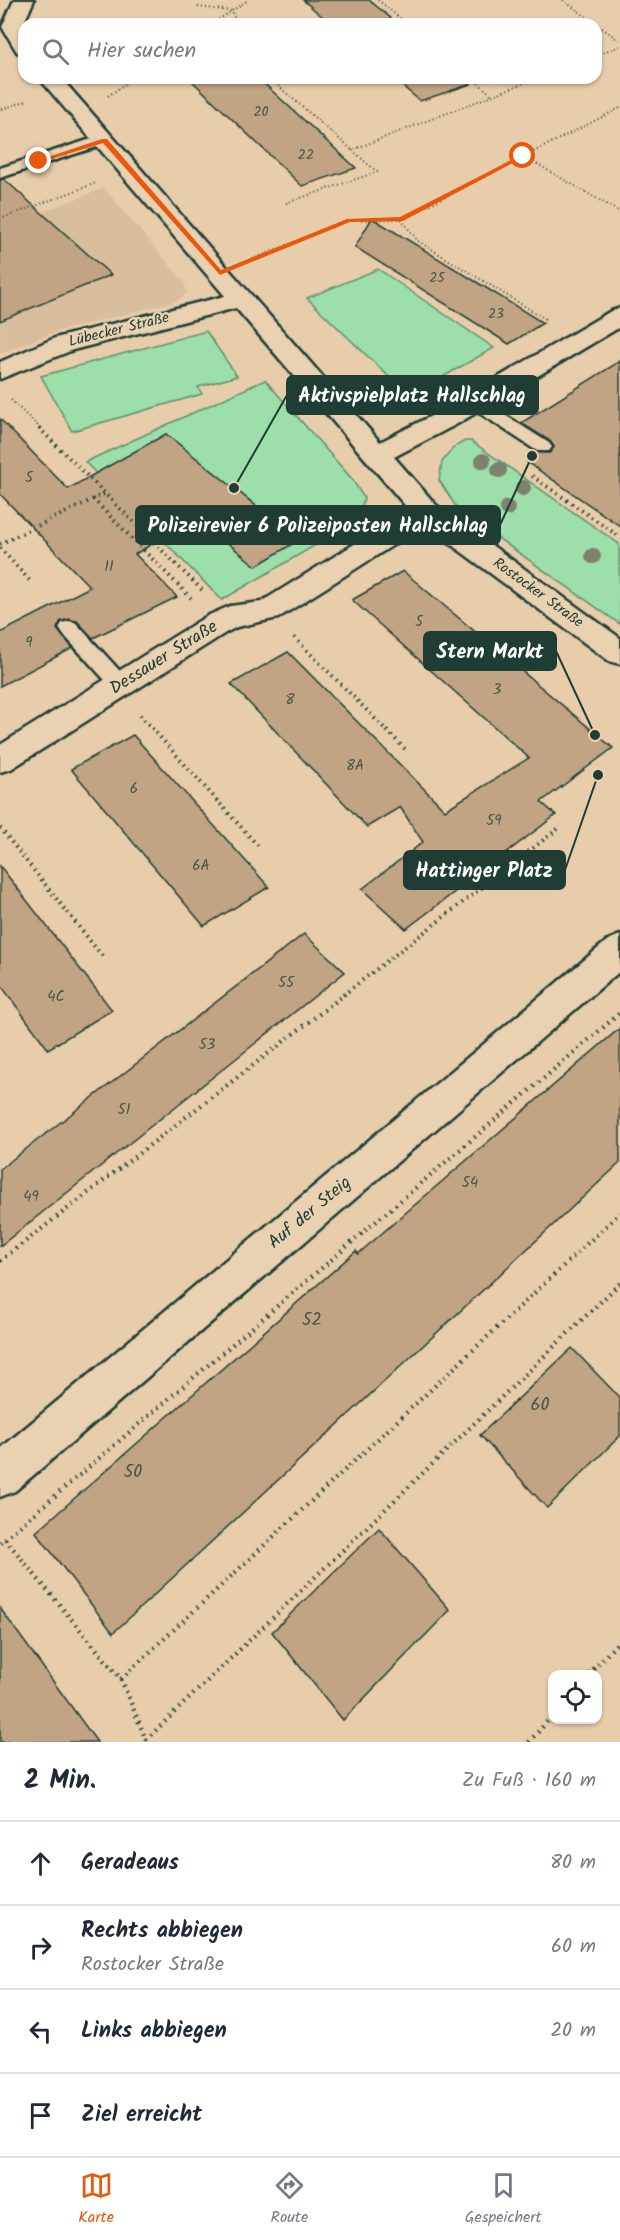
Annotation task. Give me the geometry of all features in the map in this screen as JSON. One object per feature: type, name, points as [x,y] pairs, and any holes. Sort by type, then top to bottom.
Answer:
[{"type":"street","points":[[18,38],[12,27],[24,0]]},
{"type":"street","name":"Rostocker Straße","points":[[55,84],[426,512],[620,653]]},
{"type":"street","name":"Lübecker Straße","points":[[0,371],[64,344],[242,299]]},
{"type":"street","points":[[378,454],[475,402],[620,316]]},
{"type":"street","name":"Dessauer Straße","points":[[0,760],[230,617],[268,611],[426,512]]},
{"type":"street","name":"Auf der Steig","points":[[0,1476],[620,950]]},
{"type":"lane","points":[[0,173],[104,140]]},
{"type":"lane","points":[[475,402],[543,447]]},
{"type":"lane","points":[[69,628],[118,686]]},
{"type":"path","points":[[221,18],[248,0]]},
{"type":"path","points":[[378,0],[400,18]]},
{"type":"path","points":[[563,0],[588,18]]},
{"type":"path","points":[[198,7],[232,11]]},
{"type":"path","points":[[232,11],[234,18]]},
{"type":"path","points":[[602,28],[620,41]]},
{"type":"path","points":[[602,53],[620,46]]},
{"type":"path","points":[[276,84],[376,172],[286,203]]},
{"type":"path","points":[[479,84],[493,95]]},
{"type":"path","points":[[352,150],[521,84]]},
{"type":"path","points":[[220,273],[349,220],[401,219],[620,108]]},
{"type":"path","points":[[523,156],[620,212]]},
{"type":"path","points":[[0,219],[130,171]]},
{"type":"path","points":[[401,219],[418,241],[580,340]]},
{"type":"path","points":[[8,397],[230,617]]},
{"type":"path","points":[[527,472],[620,537]]},
{"type":"path","points":[[30,581],[0,546],[105,494]]},
{"type":"path","points":[[93,499],[188,595]]},
{"type":"path","points":[[268,611],[406,750]]},
{"type":"path","points":[[118,686],[259,847]]},
{"type":"path","points":[[0,828],[103,957]]},
{"type":"path","points":[[0,1261],[559,828]]},
{"type":"path","points":[[620,1013],[2,1541],[121,1679],[146,1741],[620,1283]]},
{"type":"path","points":[[121,1679],[620,1213]]},
{"type":"path","points":[[593,1670],[620,1640]]},
{"type":"path","points":[[530,1742],[548,1721]]},
{"type":"shaded area","points":[[104,188],[184,282],[187,293],[177,301],[59,331],[0,353],[0,228]]},
{"type":"green space","points":[[378,269],[494,348],[409,396],[307,298]]},
{"type":"green space","points":[[206,331],[237,376],[198,387],[202,394],[72,431],[41,376]]},
{"type":"green space","points":[[265,380],[352,479],[364,498],[358,520],[222,600],[85,462]]},
{"type":"green space","points":[[465,441],[471,441],[619,544],[620,624],[458,510],[439,480],[442,462],[454,447]]},
{"type":"building","points":[[303,0],[369,0],[391,18],[324,18]]},
{"type":"building","points":[[195,84],[265,84],[356,168],[302,186]]},
{"type":"building","points":[[400,84],[471,84],[420,101]]},
{"type":"building","points":[[4,179],[111,275],[0,321],[0,180]]},
{"type":"building","points":[[372,218],[543,323],[509,344],[355,247]]},
{"type":"building","points":[[620,361],[620,526],[527,462],[535,452],[549,453],[554,447],[550,441],[521,423]]},
{"type":"building","points":[[0,419],[68,489],[166,434],[299,540],[256,566],[197,518],[135,554],[177,597],[93,638],[77,621],[61,621],[57,629],[73,648],[0,686],[0,633],[90,587],[0,494]]},
{"type":"building","points":[[403,571],[613,748],[541,802],[556,815],[406,929],[362,889],[423,842],[400,807],[367,827],[231,684],[288,652],[445,810],[529,758],[352,600]]},
{"type":"building","points":[[133,735],[269,887],[204,926],[71,769]]},
{"type":"building","points":[[0,866],[112,1010],[48,1049],[0,984]]},
{"type":"building","points":[[304,934],[345,972],[0,1246],[0,1169]]},
{"type":"building","points":[[620,1028],[620,1163],[113,1633],[36,1532],[356,1251],[358,1254]]},
{"type":"building","points":[[572,1348],[620,1398],[620,1436],[547,1508],[480,1435]]},
{"type":"building","points":[[379,1528],[450,1610],[343,1720],[272,1632]]},
{"type":"building","points":[[0,1608],[97,1742],[0,1742]]},
{"type":"place","name":"Polizeirevier 6 Polizeiposten Hallschlag","points":[[532,456]]},
{"type":"place","name":"Aktivspielplatz Hallschlag","points":[[234,488]]},
{"type":"place","name":"Stern Markt","points":[[595,735]]},
{"type":"place","name":"Hattinger Platz","points":[[598,775]]},
{"type":"route","points":[[39,161],[104,140],[220,273],[349,220],[401,219],[523,156]]}]
